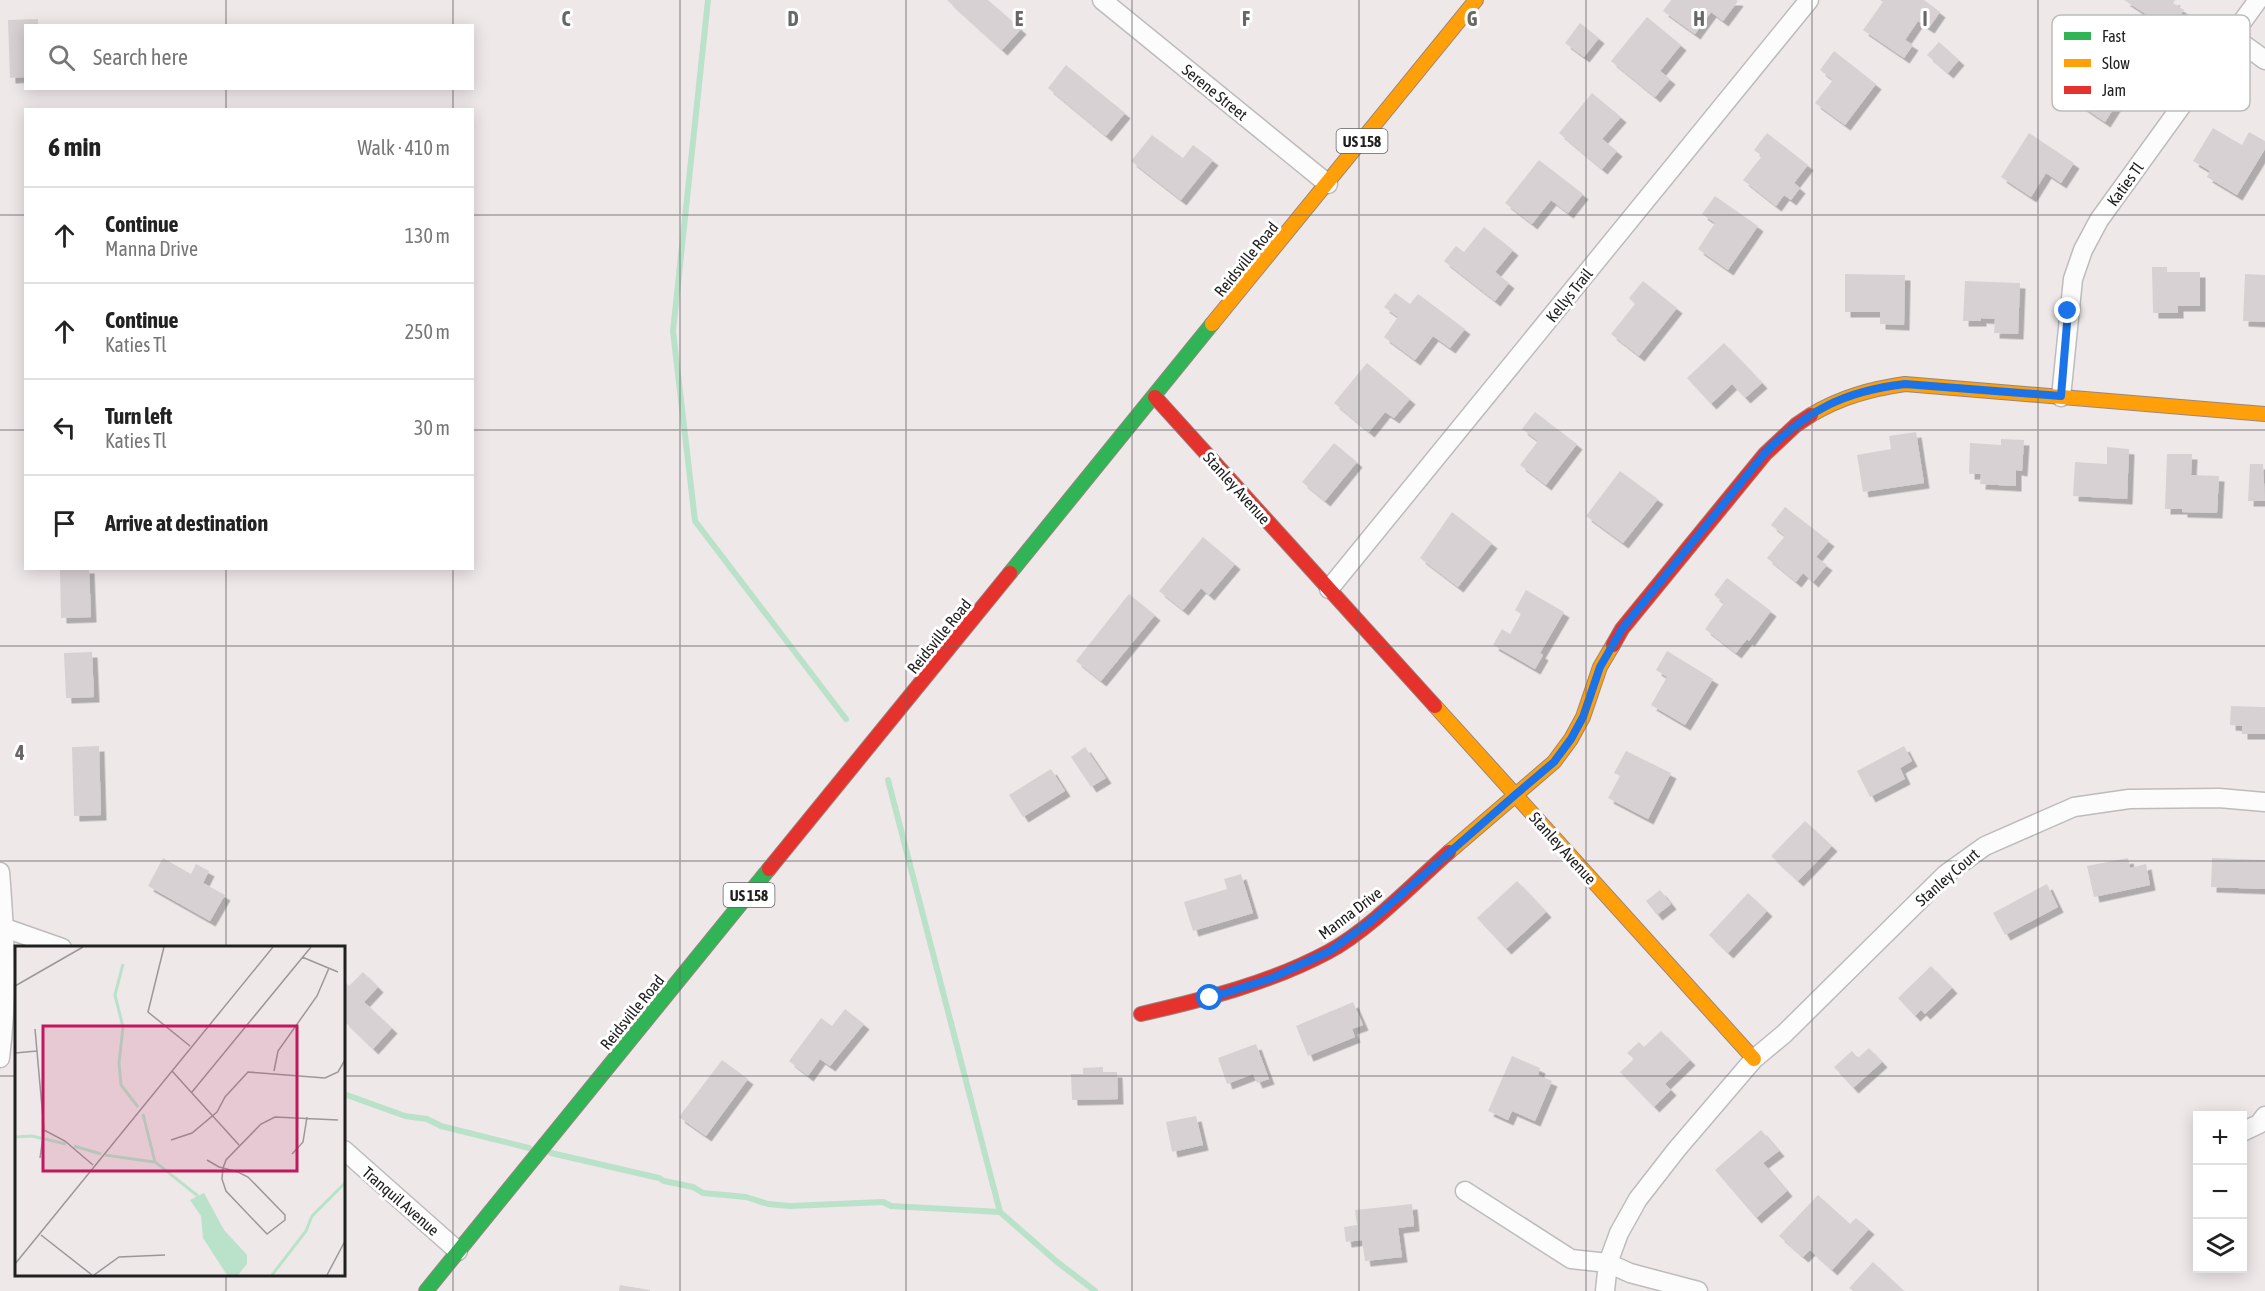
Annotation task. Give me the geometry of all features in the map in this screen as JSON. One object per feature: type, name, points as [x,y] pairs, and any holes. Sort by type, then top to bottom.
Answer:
[{"type":"main road","name":"Reidsville Road","points":[[426,1291],[1476,0]]},
{"type":"main road","points":[[1515,795],[1554,762],[1571,739],[1583,717],[1600,667],[1622,629],[1765,453],[1785,433],[1829,403],[1853,393],[1905,384],[2265,414]]},
{"type":"main road","name":"Stanley Avenue","points":[[1155,396],[1754,1059]]},
{"type":"main road","name":"Manna Drive","points":[[1141,1014],[1210,998],[1272,978],[1330,951],[1370,922],[1515,795]]},
{"type":"street","name":"Serene Street","points":[[1101,0],[1328,184]]},
{"type":"street","name":"Kellys Trail","points":[[1329,590],[1809,0]]},
{"type":"street","name":"Katies Tl","points":[[2247,15],[2258,0]]},
{"type":"street","points":[[2250,49],[2265,60]]},
{"type":"street","name":"Katies Tl","points":[[2061,396],[2073,279],[2084,250],[2099,220],[2178,111]]},
{"type":"street","name":"Stanley Court","points":[[1754,1059],[1784,1034],[1946,874],[1985,846],[2074,807],[2129,800],[2219,798],[2265,802]]},
{"type":"street","points":[[0,872],[5,928],[4,1030],[0,1058]]},
{"type":"street","points":[[5,928],[56,946]]},
{"type":"street","points":[[1605,1291],[1608,1263],[1619,1233],[1638,1199],[1754,1059]]},
{"type":"street","points":[[2247,1130],[2259,1124],[2265,1116]]},
{"type":"street","name":"Tranquil Avenue","points":[[345,1151],[458,1251]]},
{"type":"street","points":[[1465,1191],[1571,1259],[1608,1263],[1630,1273],[1698,1291]]},
{"type":"building","points":[[947,0],[988,0],[1021,29],[1002,50]]},
{"type":"building","points":[[1671,0],[1738,1],[1723,21],[1711,12],[1695,34],[1663,11]]},
{"type":"building","points":[[1880,0],[1924,0],[1940,12],[1929,28],[1918,21],[1905,40],[1913,45],[1904,58],[1863,30],[1883,2]]},
{"type":"building","points":[[2124,0],[2175,0],[2173,3],[2184,10],[2180,15],[2147,15]]},
{"type":"building","points":[[1647,17],[1681,45],[1660,71],[1670,79],[1655,97],[1611,61]]},
{"type":"building","points":[[38,19],[38,24],[24,24],[24,77],[10,78],[8,20]]},
{"type":"building","points":[[1580,23],[1599,38],[1584,57],[1565,43]]},
{"type":"building","points":[[1939,42],[1959,60],[1948,73],[1927,55]]},
{"type":"building","points":[[1834,51],[1876,84],[1845,125],[1815,103],[1833,80],[1820,70]]},
{"type":"building","points":[[1066,65],[1125,113],[1106,136],[1048,88]]},
{"type":"building","points":[[1592,93],[1621,117],[1602,139],[1617,151],[1602,169],[1559,133]]},
{"type":"building","points":[[2089,111],[2112,111],[2105,122]]},
{"type":"building","points":[[2213,128],[2242,145],[2249,132],[2265,141],[2265,149],[2237,195],[2207,177],[2210,171],[2193,161]]},
{"type":"building","points":[[1767,133],[1808,165],[1794,183],[1800,188],[1791,200],[1784,195],[1776,206],[1743,180],[1762,156],[1754,150]]},
{"type":"building","points":[[2029,133],[2074,163],[2061,183],[2046,173],[2031,197],[2001,177]]},
{"type":"building","points":[[1152,135],[1183,158],[1193,145],[1213,160],[1181,200],[1131,161]]},
{"type":"building","points":[[1539,160],[1583,194],[1568,213],[1551,200],[1532,224],[1505,203]]},
{"type":"building","points":[[1715,196],[1758,226],[1728,270],[1698,249],[1715,223],[1702,214]]},
{"type":"building","points":[[1484,227],[1513,250],[1495,272],[1509,283],[1495,301],[1444,261],[1456,246],[1464,252]]},
{"type":"building","points":[[2152,267],[2167,267],[2167,272],[2200,272],[2200,306],[2178,306],[2178,313],[2153,313]]},
{"type":"building","points":[[1845,274],[1905,275],[1904,325],[1880,324],[1880,312],[1845,312]]},
{"type":"building","points":[[2245,274],[2265,275],[2265,322],[2243,321]]},
{"type":"building","points":[[1643,281],[1677,308],[1639,356],[1611,334],[1635,304],[1629,298]]},
{"type":"building","points":[[1965,281],[2020,283],[2018,334],[1994,333],[1995,319],[1981,318],[1981,321],[1963,321]]},
{"type":"building","points":[[1395,293],[1410,304],[1418,294],[1465,329],[1450,348],[1433,336],[1415,360],[1384,337],[1398,317],[1384,307]]},
{"type":"building","points":[[1724,343],[1762,383],[1745,398],[1732,384],[1711,404],[1687,378]]},
{"type":"building","points":[[1367,363],[1410,399],[1394,418],[1385,412],[1369,432],[1334,403]]},
{"type":"building","points":[[1535,412],[1577,444],[1546,485],[1520,465],[1538,441],[1522,429]]},
{"type":"building","points":[[1916,432],[1924,483],[1863,492],[1857,455],[1891,449],[1889,436]]},
{"type":"building","points":[[2001,439],[2024,440],[2022,471],[2016,470],[2016,486],[1980,484],[1981,474],[1969,474],[1970,443],[2001,445]]},
{"type":"building","points":[[1334,443],[1357,462],[1325,501],[1302,482]]},
{"type":"building","points":[[2107,447],[2129,449],[2127,499],[2073,496],[2075,462],[2107,464]]},
{"type":"building","points":[[2167,454],[2192,454],[2191,475],[2219,476],[2217,513],[2165,509]]},
{"type":"building","points":[[2250,464],[2263,464],[2265,501],[2248,501]]},
{"type":"building","points":[[1620,471],[1658,499],[1623,543],[1586,516]]},
{"type":"building","points":[[1785,507],[1829,541],[1816,557],[1827,565],[1813,582],[1803,573],[1796,582],[1767,558],[1785,536],[1771,525]]},
{"type":"building","points":[[1452,512],[1492,543],[1458,587],[1420,558]]},
{"type":"building","points":[[1203,537],[1235,564],[1209,595],[1201,588],[1183,610],[1159,591]]},
{"type":"building","points":[[60,570],[89,570],[91,617],[61,618]]},
{"type":"building","points":[[1727,578],[1771,611],[1749,641],[1747,639],[1736,653],[1705,629],[1724,603],[1714,595]]},
{"type":"building","points":[[1526,590],[1564,612],[1540,653],[1543,655],[1535,669],[1493,645],[1502,629],[1510,634],[1521,614],[1515,610]]},
{"type":"building","points":[[1129,594],[1155,615],[1101,681],[1076,661]]},
{"type":"building","points":[[1667,651],[1713,679],[1685,725],[1651,705],[1667,677],[1656,670]]},
{"type":"building","points":[[92,652],[94,697],[66,698],[64,653]]},
{"type":"building","points":[[2231,706],[2265,707],[2265,734],[2242,734],[2242,726],[2230,725]]},
{"type":"building","points":[[99,746],[101,815],[74,816],[72,747]]},
{"type":"building","points":[[1904,746],[1912,761],[1900,768],[1905,779],[1870,797],[1857,771]]},
{"type":"building","points":[[1085,747],[1106,778],[1091,787],[1071,757]]},
{"type":"building","points":[[1626,751],[1671,773],[1648,819],[1608,798],[1620,776],[1614,773]]},
{"type":"building","points":[[1051,769],[1065,791],[1023,817],[1009,795]]},
{"type":"building","points":[[1805,821],[1832,846],[1798,881],[1771,856]]},
{"type":"building","points":[[163,858],[191,874],[196,864],[209,871],[203,883],[225,895],[210,921],[148,886]]},
{"type":"building","points":[[2128,858],[2130,868],[2146,864],[2150,885],[2094,897],[2087,866]]},
{"type":"building","points":[[2212,858],[2265,860],[2265,889],[2211,887]]},
{"type":"building","points":[[1241,874],[1253,913],[1193,931],[1184,902],[1227,889],[1224,879]]},
{"type":"building","points":[[1517,881],[1546,912],[1506,949],[1477,918]]},
{"type":"building","points":[[2047,884],[2058,907],[2005,935],[1993,913]]},
{"type":"building","points":[[1660,890],[1671,904],[1657,915],[1646,901]]},
{"type":"building","points":[[1748,893],[1767,911],[1728,953],[1709,935]]},
{"type":"building","points":[[1931,966],[1952,988],[1925,1014],[1921,1010],[1915,1016],[1898,998]]},
{"type":"building","points":[[363,972],[378,987],[364,1002],[392,1028],[373,1049],[345,1022],[345,982],[349,986]]},
{"type":"building","points":[[1353,1002],[1363,1025],[1352,1029],[1355,1037],[1308,1056],[1296,1026]]},
{"type":"building","points":[[845,1009],[864,1024],[830,1066],[820,1059],[808,1076],[789,1061],[821,1018],[832,1026]]},
{"type":"building","points":[[1661,1031],[1690,1060],[1665,1084],[1671,1090],[1654,1107],[1620,1072],[1634,1059],[1627,1053],[1639,1042],[1644,1047]]},
{"type":"building","points":[[1256,1044],[1269,1079],[1257,1083],[1253,1074],[1227,1084],[1218,1058]]},
{"type":"building","points":[[1869,1048],[1882,1062],[1853,1088],[1834,1067],[1852,1051],[1858,1058]]},
{"type":"building","points":[[1512,1056],[1540,1068],[1538,1075],[1552,1081],[1535,1121],[1512,1111],[1508,1120],[1488,1111]]},
{"type":"building","points":[[722,1060],[748,1079],[706,1136],[679,1117]]},
{"type":"building","points":[[1103,1067],[1103,1072],[1117,1072],[1118,1099],[1072,1100],[1071,1074],[1083,1074],[1083,1068]]},
{"type":"building","points":[[1196,1116],[1203,1145],[1172,1152],[1166,1122]]},
{"type":"building","points":[[1761,1130],[1779,1151],[1763,1163],[1787,1191],[1756,1218],[1715,1170]]},
{"type":"building","points":[[1818,1195],[1850,1224],[1856,1218],[1869,1229],[1832,1270],[1810,1250],[1803,1257],[1779,1236]]},
{"type":"building","points":[[1412,1204],[1414,1226],[1398,1228],[1402,1257],[1365,1261],[1362,1240],[1346,1242],[1344,1227],[1357,1225],[1355,1210]]},
{"type":"building","points":[[1873,1262],[1904,1291],[1853,1291],[1849,1288]]},
{"type":"building","points":[[620,1285],[650,1290],[650,1291],[619,1291]]},
{"type":"waterway","points":[[708,0],[673,331],[695,521],[846,719]]},
{"type":"waterway","points":[[888,780],[1000,1212],[1056,1261],[1095,1291]]},
{"type":"waterway","points":[[345,1094],[405,1116],[427,1119],[441,1126],[529,1148]]},
{"type":"waterway","points":[[551,1153],[659,1178],[693,1187],[703,1193],[746,1197],[768,1204],[790,1206],[883,1202],[891,1206],[1000,1212]]},
{"type":"traffic: fast","points":[[1010,573],[1212,324]]},
{"type":"traffic: fast","points":[[426,1291],[769,869]]},
{"type":"traffic: slow","points":[[1212,324],[1476,0]]},
{"type":"traffic: slow","points":[[1811,415],[1856,395],[1905,384],[2265,414]]},
{"type":"traffic: slow","points":[[1449,852],[1554,762],[1571,739],[1583,717],[1600,667],[1613,645]]},
{"type":"traffic: slow","points":[[1435,706],[1754,1059]]},
{"type":"traffic: jam","points":[[1155,397],[1435,706]]},
{"type":"traffic: jam","points":[[1613,645],[1622,629],[1765,454],[1796,425],[1811,415]]},
{"type":"traffic: jam","points":[[769,869],[1010,573]]},
{"type":"traffic: jam","points":[[1141,1014],[1213,996],[1260,981],[1328,952],[1344,943],[1375,919],[1449,852]]},
{"type":"route","points":[[1210,998],[1272,978],[1330,951],[1370,922],[1554,762],[1571,739],[1583,717],[1600,667],[1622,629],[1765,453],[1785,433],[1829,403],[1853,393],[1879,387],[1905,384],[2061,396],[2068,311]]}]
